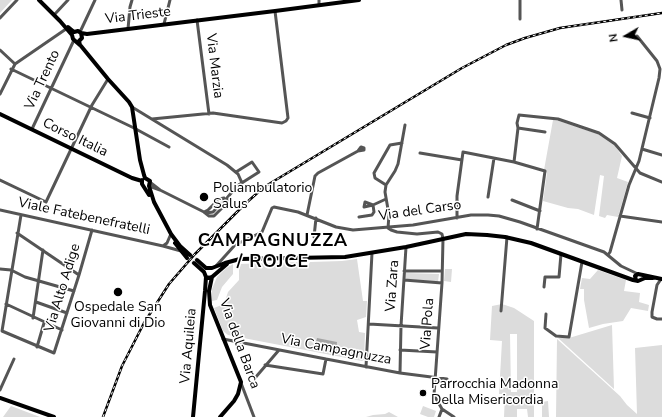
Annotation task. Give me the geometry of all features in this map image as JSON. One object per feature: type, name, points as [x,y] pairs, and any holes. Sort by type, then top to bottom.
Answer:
[{"type":"main road","points":[[39,0],[73,33],[76,41],[132,107],[143,179],[148,185],[157,214],[170,236],[181,251],[189,256],[170,232],[158,212],[148,185],[149,179],[143,179]]},
{"type":"main road","name":"Via Trieste","points":[[73,33],[86,34],[275,11],[319,2],[359,0]]},
{"type":"main road","points":[[60,21],[66,29],[73,33]]},
{"type":"main road","points":[[76,41],[81,34]]},
{"type":"main road","name":"Corso Italia","points":[[0,114],[132,178],[143,179]]},
{"type":"main road","points":[[230,261],[209,278],[195,262],[206,268],[214,267],[230,261],[240,259],[332,258],[406,247],[466,234],[507,237],[531,243],[626,277],[662,279]]},
{"type":"main road","points":[[213,276],[214,267]]},
{"type":"main road","points":[[205,275],[206,268]]},
{"type":"main road","name":"Via Aquileia","points":[[193,417],[205,291],[205,275]]},
{"type":"main road","name":"Via della Barca","points":[[213,276],[209,291],[210,305],[241,382]]},
{"type":"main road","points":[[220,417],[234,401],[238,394],[241,382]]},
{"type":"main road","points":[[0,398],[54,417]]},
{"type":"street","points":[[0,18],[17,0]]},
{"type":"street","points":[[54,15],[68,0]]},
{"type":"street","points":[[81,34],[95,0]]},
{"type":"street","points":[[128,29],[132,0]]},
{"type":"street","points":[[164,24],[170,0]]},
{"type":"street","points":[[520,0],[520,19]]},
{"type":"street","points":[[622,0],[622,10]]},
{"type":"street","points":[[152,118],[218,114],[282,123],[286,121],[288,118],[275,11]]},
{"type":"street","name":"Via Marzia","points":[[197,20],[209,114]]},
{"type":"street","points":[[0,94],[14,64],[66,29]]},
{"type":"street","points":[[608,255],[629,185],[642,149],[661,69],[657,61],[637,36]]},
{"type":"street","name":"Via Trento","points":[[32,129],[51,88],[76,41]]},
{"type":"street","points":[[0,50],[14,64]]},
{"type":"street","points":[[11,69],[134,128],[169,147]]},
{"type":"street","points":[[0,180],[46,202],[91,107],[108,79]]},
{"type":"street","points":[[132,107],[227,165],[236,172],[241,178],[242,183]]},
{"type":"street","points":[[632,114],[650,118]]},
{"type":"street","points":[[514,162],[519,115],[558,119],[599,133],[615,144],[625,158],[640,173],[662,182]]},
{"type":"street","points":[[405,125],[398,164],[386,185],[385,192],[389,215],[388,228],[397,232],[417,234],[438,232],[442,234],[443,239]]},
{"type":"street","points":[[518,128],[545,132]]},
{"type":"street","points":[[386,185],[374,178],[374,173],[390,145],[402,143]]},
{"type":"street","points":[[642,149],[662,155]]},
{"type":"street","points":[[307,215],[315,176],[358,151]]},
{"type":"street","points":[[457,218],[457,196],[463,152],[514,162],[545,171],[537,229]]},
{"type":"street","points":[[420,153],[462,160]]},
{"type":"street","points":[[488,197],[494,158]]},
{"type":"street","points":[[148,185],[208,213],[213,212],[242,183],[259,172],[252,162],[236,172]]},
{"type":"street","points":[[148,185],[160,190]]},
{"type":"street","points":[[152,198],[155,189]]},
{"type":"street","points":[[359,217],[372,215],[374,212],[373,205],[386,199]]},
{"type":"street","points":[[512,200],[540,211]]},
{"type":"street","name":"Via del Carso","points":[[214,267],[235,245],[262,232],[273,207],[307,215],[336,227],[347,229],[388,228],[477,215],[493,216],[520,222],[604,252],[617,263],[631,270],[638,277]]},
{"type":"street","name":"Viale Fatebenefratelli","points":[[0,210],[181,251]]},
{"type":"street","points":[[21,215],[2,331],[37,347],[44,323]]},
{"type":"street","points":[[620,216],[662,222]]},
{"type":"street","points":[[314,238],[316,219]]},
{"type":"street","name":"Via Alto Adige","points":[[37,347],[54,353],[92,230]]},
{"type":"street","points":[[17,233],[79,275]]},
{"type":"street","name":"Viale Fatebenefratelli","points":[[163,246],[167,243],[170,236]]},
{"type":"street","points":[[501,311],[507,237]]},
{"type":"street","name":"Via Pola","points":[[442,409],[434,395],[442,283],[443,239]]},
{"type":"street","name":"Via Zara","points":[[400,373],[401,326],[406,247]]},
{"type":"street","points":[[33,318],[43,250]]},
{"type":"street","points":[[366,367],[372,252]]},
{"type":"street","points":[[544,287],[545,277],[559,277],[561,254]]},
{"type":"street","points":[[546,314],[545,328],[556,336],[569,337],[582,262]]},
{"type":"street","points":[[0,269],[11,270],[25,277],[74,291]]},
{"type":"street","points":[[404,271],[442,272]]},
{"type":"street","points":[[654,278],[657,285]]},
{"type":"street","points":[[662,279],[657,285],[652,312],[652,316],[662,320]]},
{"type":"street","points":[[404,280],[442,283]]},
{"type":"street","points":[[36,302],[67,313]]},
{"type":"street","points":[[6,304],[33,318],[62,330]]},
{"type":"street","points":[[369,324],[401,326]]},
{"type":"street","name":"Via Zara","points":[[401,326],[438,328]]},
{"type":"street","name":"Via Campagnuzza","points":[[223,338],[326,360],[400,373],[447,379]]},
{"type":"street","points":[[255,378],[279,350]]},
{"type":"street","points":[[400,350],[437,352]]},
{"type":"street","points":[[0,390],[14,359]]},
{"type":"street","points":[[265,365],[323,374],[326,360]]},
{"type":"street","name":"Via della Barca","points":[[241,382],[254,417]]},
{"type":"street","points":[[439,417],[442,409],[454,417]]},
{"type":"shaded area","points":[[0,0],[12,0],[0,13]]},
{"type":"shaded area","points":[[553,120],[598,134],[615,146],[622,156],[617,178],[628,182],[618,217],[607,215],[605,218],[599,216],[604,176],[600,175],[594,215],[578,209],[568,208],[543,201],[547,173],[544,170]]},
{"type":"shaded area","points":[[357,259],[363,301],[367,301],[366,317],[357,320],[359,332],[365,333],[364,360],[362,361],[228,335],[223,331],[214,308],[224,304],[228,292],[239,280],[239,264],[301,262],[302,267],[307,267],[310,262]]},
{"type":"shaded area","points":[[233,264],[233,274],[222,287],[217,300],[212,301],[212,289],[217,277]]},
{"type":"shaded area","points":[[445,269],[452,269],[451,282],[444,281]]},
{"type":"shaded area","points":[[598,270],[626,280],[624,291],[640,293],[639,302],[649,305],[648,311],[631,308],[623,321],[589,328],[584,300],[584,289],[580,289],[582,278],[590,279]]},
{"type":"shaded area","points":[[405,273],[439,274],[438,282],[405,279]]},
{"type":"shaded area","points":[[502,304],[514,308],[534,321],[534,417],[528,417],[527,409],[517,409],[517,417],[504,417],[505,394],[499,394],[502,341],[490,340],[492,306]],"holes":[[[510,334],[517,334],[517,392],[511,392]]]},
{"type":"shaded area","points":[[612,325],[614,389],[558,338],[569,338]]},
{"type":"shaded area","points":[[317,338],[337,342],[336,351],[315,346]]},
{"type":"shaded area","points":[[557,339],[620,396],[637,414],[635,348],[662,345],[662,417],[556,417]]},
{"type":"shaded area","points":[[548,401],[549,417],[542,417],[542,402]]},
{"type":"shaded area","points":[[11,406],[40,417],[3,417]]},
{"type":"shaded area","points":[[423,406],[436,411],[434,417],[428,417],[420,414]]},
{"type":"shaded area","points":[[389,412],[398,417],[366,417],[385,414]]},
{"type":"tunnel","points":[[190,255],[197,260]]},
{"type":"tunnel","points":[[187,258],[194,263]]},
{"type":"railway","points":[[103,417],[122,366],[144,323],[169,284],[195,254],[264,187],[462,68],[506,45],[560,28],[662,13]]},
{"type":"place","name":"Poliambulatorio Salus","points":[[204,197]]},
{"type":"place","name":"Ospedale San Giovanni di Dio","points":[[118,292]]},
{"type":"place","name":"Parrocchia Madonna Della Misericordia","points":[[423,393]]},
{"type":"district","name":"CAMPAGNUZZA / ROJCE","points":[[273,252]]}]
